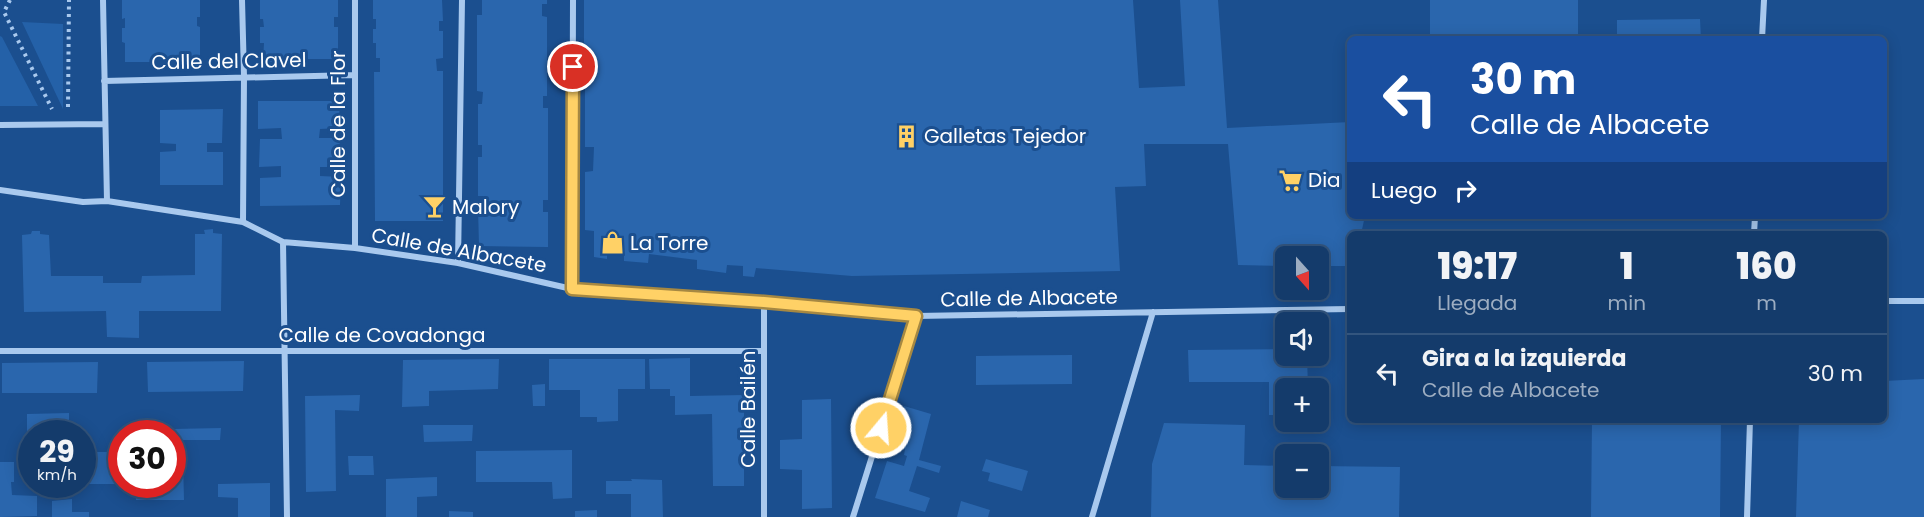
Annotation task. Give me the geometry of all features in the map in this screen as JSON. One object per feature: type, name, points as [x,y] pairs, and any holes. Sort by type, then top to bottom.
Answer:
[{"type":"street","points":[[103,0],[107,201]]},
{"type":"street","points":[[242,0],[243,222]]},
{"type":"street","name":"Calle de la Flor","points":[[355,0],[355,248]]},
{"type":"street","points":[[458,263],[462,0]]},
{"type":"street","points":[[572,289],[573,0]]},
{"type":"street","points":[[1762,36],[1764,0]]},
{"type":"street","name":"Calle del Clavel","points":[[104,81],[355,75]]},
{"type":"street","points":[[0,125],[105,124]]},
{"type":"street","name":"Calle de Albacete","points":[[0,190],[82,202],[107,201],[243,222],[283,242],[355,248],[458,263],[572,289],[764,302],[916,316],[1347,309]]},
{"type":"street","points":[[283,242],[287,517]]},
{"type":"street","points":[[1887,301],[1924,301]]},
{"type":"street","name":"Calle Bailén","points":[[764,302],[764,517]]},
{"type":"street","points":[[1092,517],[1153,312]]},
{"type":"street","points":[[853,517],[916,316]]},
{"type":"street","name":"Calle de Covadonga","points":[[0,351],[764,351]]},
{"type":"street","points":[[1747,517],[1750,423]]},
{"type":"path","points":[[10,0],[2,12],[55,116]]},
{"type":"path","points":[[68,116],[69,0]]},
{"type":"shaded area","points":[[22,22],[63,24],[63,109]]},
{"type":"shaded area","points":[[0,36],[2,37],[38,106],[0,106]]},
{"type":"building","points":[[122,0],[200,0],[200,17],[197,17],[197,26],[200,27],[200,59],[125,62],[122,28],[125,28],[125,18],[122,19]]},
{"type":"building","points":[[260,0],[338,0],[338,17],[334,17],[334,27],[338,27],[338,59],[263,62],[264,43],[260,43],[260,27],[264,27],[263,19],[260,19]]},
{"type":"building","points":[[373,0],[442,0],[443,21],[439,21],[439,31],[443,31],[443,58],[436,59],[437,71],[443,71],[443,221],[375,221],[374,72],[380,72],[380,58],[376,58],[376,43],[373,43],[376,19],[373,19]]},
{"type":"building","points":[[482,0],[547,0],[547,4],[542,4],[542,16],[547,17],[547,96],[543,96],[543,108],[548,108],[548,200],[543,200],[543,212],[548,212],[548,247],[479,246],[478,208],[483,209],[483,196],[478,196],[478,157],[482,157],[482,145],[478,145],[478,104],[482,104],[483,92],[477,91],[477,15],[482,15]]},
{"type":"building","name":"Galletas Tejedor","points":[[584,0],[1133,0],[1139,88],[1185,86],[1180,0],[1218,0],[1227,128],[1347,122],[1347,219],[1364,219],[1362,231],[1347,231],[1347,266],[1329,266],[1329,246],[1275,246],[1275,266],[1238,265],[1228,144],[1144,144],[1146,186],[1115,187],[1120,271],[852,276],[756,268],[754,277],[743,276],[743,266],[727,265],[726,273],[697,269],[697,260],[649,254],[648,263],[624,261],[624,251],[607,250],[607,259],[594,257],[594,231],[585,230],[585,172],[593,171],[594,147],[585,147],[585,75],[593,75],[592,51],[584,50]]},
{"type":"building","points":[[1430,0],[1578,0],[1578,36],[1430,36]]},
{"type":"building","points":[[1700,19],[1701,36],[1617,36],[1617,20]]},
{"type":"building","points":[[258,101],[339,101],[340,128],[320,129],[319,138],[340,138],[339,167],[320,167],[320,176],[341,177],[340,205],[260,206],[260,178],[281,177],[281,166],[259,167],[260,139],[282,139],[281,128],[258,129]]},
{"type":"building","points":[[223,109],[222,143],[207,143],[207,152],[223,152],[223,185],[160,185],[160,152],[176,151],[176,144],[160,143],[160,110]]},
{"type":"building","points":[[213,229],[213,233],[222,234],[221,311],[139,311],[139,338],[107,337],[106,311],[24,312],[22,235],[40,231],[40,234],[49,235],[51,276],[103,276],[103,283],[141,283],[142,276],[195,275],[195,234],[205,234],[204,230]]},
{"type":"building","points":[[1275,349],[1275,366],[1307,366],[1308,378],[1275,378],[1275,415],[1269,415],[1269,382],[1189,382],[1188,350]]},
{"type":"building","points":[[1072,355],[1072,384],[976,385],[976,356]]},
{"type":"building","points":[[690,358],[690,396],[744,395],[744,486],[713,486],[712,414],[675,415],[675,396],[670,396],[670,389],[650,389],[649,359]]},
{"type":"building","points":[[499,359],[498,389],[429,391],[429,406],[402,407],[403,360]]},
{"type":"building","points":[[549,359],[645,359],[645,389],[618,389],[618,421],[597,422],[597,417],[580,417],[580,390],[549,390]]},
{"type":"building","points":[[244,361],[243,391],[148,392],[147,362]]},
{"type":"building","points":[[98,362],[97,393],[2,393],[2,363]]},
{"type":"building","points":[[1924,379],[1924,517],[1796,517],[1799,423],[1887,423],[1887,381]]},
{"type":"building","points":[[545,384],[545,406],[533,406],[532,385]]},
{"type":"building","points":[[360,395],[359,411],[335,410],[336,491],[306,492],[305,396]]},
{"type":"building","points":[[831,399],[832,508],[802,509],[802,470],[780,469],[780,440],[802,439],[802,400]]},
{"type":"building","points":[[904,406],[931,414],[919,460],[941,466],[939,473],[917,466],[909,491],[930,498],[925,512],[875,498],[887,461],[904,466],[907,456],[904,455],[905,449],[892,445]]},
{"type":"building","points":[[69,413],[69,420],[27,420],[27,414]]},
{"type":"building","points":[[1164,423],[1245,425],[1244,465],[1275,466],[1275,498],[1329,498],[1329,466],[1400,467],[1399,517],[1151,517],[1152,464]]},
{"type":"building","points":[[1592,423],[1721,423],[1720,517],[1591,517]]},
{"type":"building","points":[[423,425],[473,425],[472,441],[424,442]]},
{"type":"building","points":[[221,428],[220,440],[186,440],[186,429]]},
{"type":"building","points":[[572,450],[572,498],[553,499],[552,482],[476,482],[476,451]]},
{"type":"building","points":[[96,452],[108,452],[108,484],[96,484]]},
{"type":"building","points":[[348,456],[373,456],[374,475],[349,475]]},
{"type":"building","points":[[986,459],[1028,471],[1022,491],[988,481],[990,473],[982,471]]},
{"type":"building","points":[[0,462],[14,462],[12,495],[18,495],[18,498],[37,498],[37,516],[0,517]]},
{"type":"building","points":[[437,477],[437,496],[417,497],[417,517],[386,517],[386,479]]},
{"type":"building","points":[[631,479],[662,480],[663,517],[631,517],[631,494],[606,494],[606,481],[632,481]]},
{"type":"building","points":[[270,483],[270,517],[238,517],[238,498],[218,497],[218,484]]},
{"type":"building","points":[[136,498],[184,498],[184,500],[136,500]]},
{"type":"building","points":[[72,499],[72,512],[89,512],[89,517],[52,517],[52,501]]},
{"type":"building","points":[[961,501],[990,510],[988,517],[957,517]]},
{"type":"building","points":[[597,510],[597,517],[575,517],[575,511]]},
{"type":"building","points":[[449,511],[473,512],[473,517],[449,517]]},
{"type":"place","name":"Galletas Tejedor","points":[[906,136]]},
{"type":"place","name":"Dia","points":[[1290,180]]},
{"type":"place","name":"Malory","points":[[434,207]]},
{"type":"place","name":"La Torre","points":[[612,243]]},
{"type":"route","points":[[573,67],[572,289],[764,302],[916,316],[881,428]]}]
